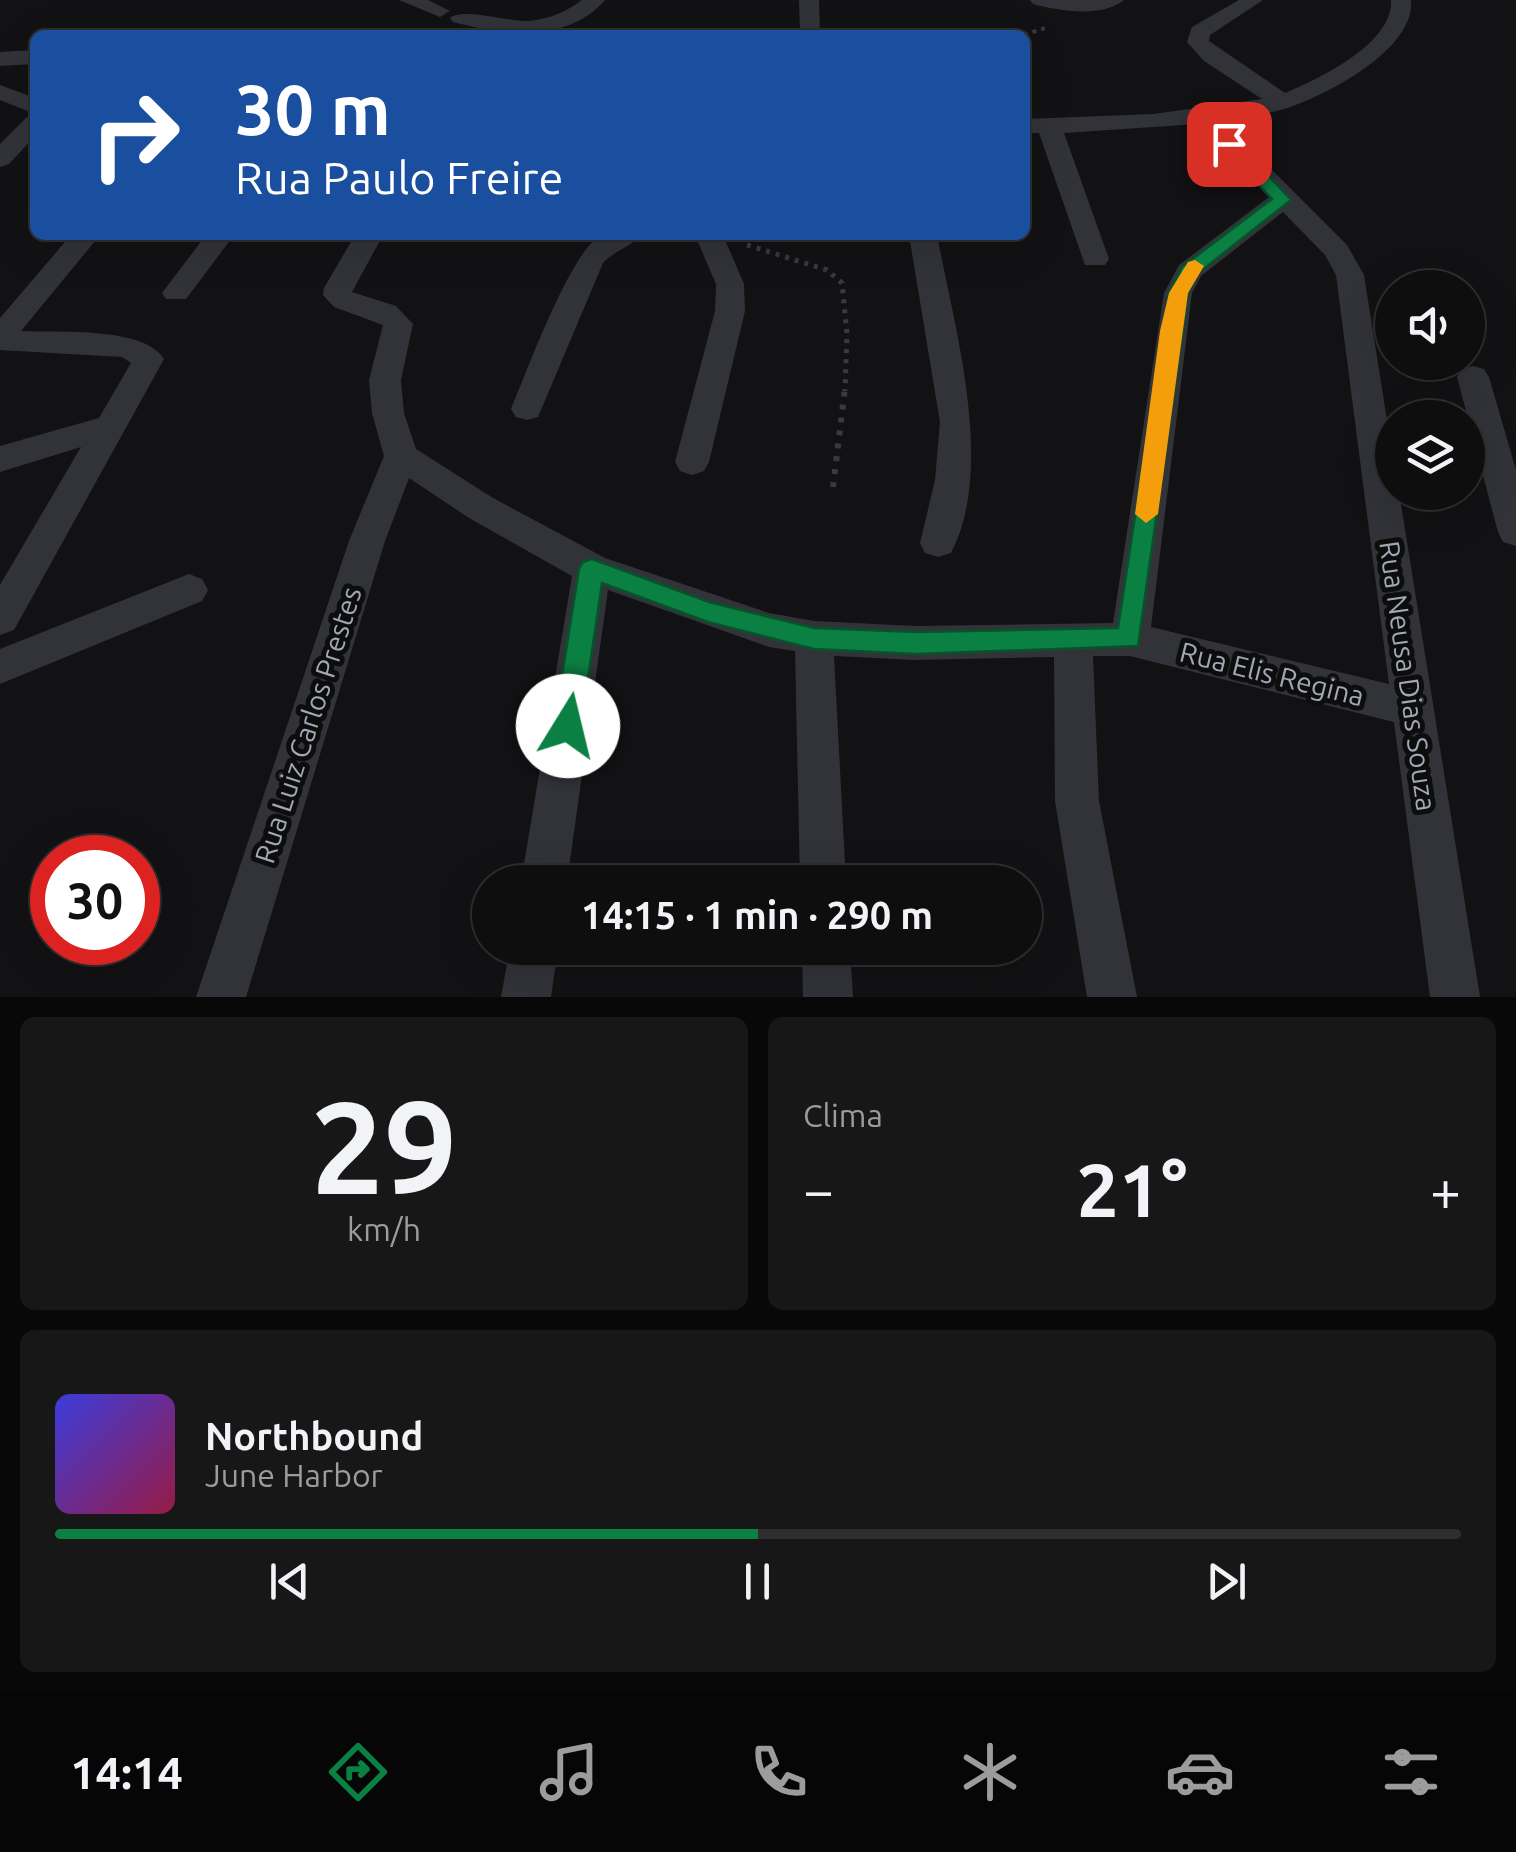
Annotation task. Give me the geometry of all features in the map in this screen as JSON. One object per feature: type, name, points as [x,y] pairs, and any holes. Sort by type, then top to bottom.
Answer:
[{"type":"street","points":[[408,0],[480,16],[496,6],[528,22],[554,22]]},
{"type":"street","points":[[448,9],[523,30],[554,22],[595,0]]},
{"type":"street","points":[[808,0],[811,30]]},
{"type":"street","points":[[1040,0],[1072,6],[1114,0]]},
{"type":"street","points":[[1253,0],[1200,32],[1198,42],[1212,56],[1283,102]]},
{"type":"street","points":[[1095,260],[1037,126],[1203,116],[1283,102],[1363,60],[1396,30],[1403,11],[1401,0]]},
{"type":"street","points":[[0,59],[30,57]]},
{"type":"street","points":[[0,92],[30,105]]},
{"type":"street","name":"Rua Neusa Dias Souza","points":[[1203,116],[1282,200],[1337,251],[1350,275],[1455,997]]},
{"type":"street","points":[[0,159],[30,127]]},
{"type":"street","points":[[1130,639],[1178,293],[1189,271],[1282,200]]},
{"type":"street","points":[[0,339],[82,240]]},
{"type":"street","points":[[176,293],[216,240]]},
{"type":"street","points":[[365,240],[338,288],[338,295],[346,302],[390,314],[398,324],[385,380],[388,413],[401,456]]},
{"type":"street","points":[[527,409],[590,261],[604,244],[614,240]]},
{"type":"street","points":[[692,462],[731,296],[712,240]]},
{"type":"street","points":[[924,240],[956,422],[952,480],[938,544]]},
{"type":"street","points":[[0,339],[128,347],[148,359],[0,619]]},
{"type":"street","points":[[1473,380],[1516,532]]},
{"type":"street","points":[[0,459],[109,426]]},
{"type":"street","name":"Rua Elis Regina","points":[[401,456],[481,508],[592,569],[708,612],[814,638],[916,643],[1073,637],[1130,639],[1412,708]]},
{"type":"street","name":"Rua Luiz Carlos Prestes","points":[[221,997],[367,541],[401,456]]},
{"type":"street","points":[[547,865],[592,569]]},
{"type":"street","points":[[0,667],[189,590]]},
{"type":"street","points":[[1073,637],[1077,801],[1112,997]]},
{"type":"street","points":[[814,638],[823,865]]},
{"type":"street","points":[[526,997],[531,965]]},
{"type":"street","points":[[827,965],[828,997]]},
{"type":"path","points":[[744,244],[828,270],[842,283],[846,336],[844,409],[833,486]]},
{"type":"slow traffic","points":[[1146,514],[1170,331],[1178,293],[1195,266]]},
{"type":"route","points":[[568,726],[592,569],[708,612],[814,638],[916,643],[1073,637],[1130,639],[1178,293],[1189,271],[1282,200],[1229,144]]}]
